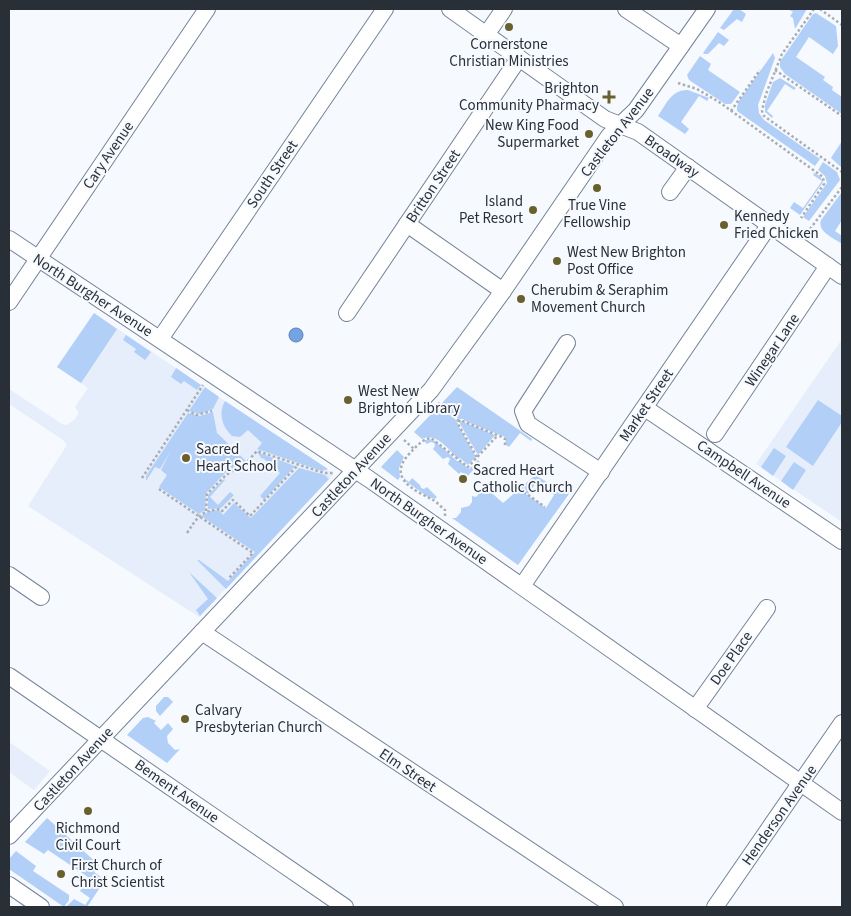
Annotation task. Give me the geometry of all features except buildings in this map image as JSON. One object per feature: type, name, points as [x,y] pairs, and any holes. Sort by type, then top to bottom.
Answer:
[{"type":"street","name":"Cary Avenue","points":[[9,302],[207,9]]},
{"type":"street","name":"South Street","points":[[160,339],[385,9]]},
{"type":"street","name":"Broadway","points":[[450,9],[605,119],[622,124],[638,132],[688,166],[842,276]]},
{"type":"street","points":[[486,34],[504,9]]},
{"type":"street","points":[[626,9],[681,46]]},
{"type":"street","name":"Castleton Avenue","points":[[9,836],[431,390],[609,136],[636,110],[707,9]]},
{"type":"street","name":"Britton Street","points":[[347,313],[520,58]]},
{"type":"street","points":[[670,192],[688,166]]},
{"type":"street","points":[[407,224],[502,291]]},
{"type":"street","name":"Market Street","points":[[522,586],[770,224]]},
{"type":"street","name":"North Burgher Avenue","points":[[9,239],[356,470],[842,812]]},
{"type":"street","name":"Winegar Lane","points":[[715,434],[828,266]]},
{"type":"street","points":[[567,343],[523,412],[528,424],[601,472]]},
{"type":"street","name":"Campbell Avenue","points":[[645,408],[842,540]]},
{"type":"street","points":[[9,575],[41,597]]},
{"type":"street","name":"Doe Place","points":[[695,709],[767,608]]},
{"type":"street","name":"Elm Street","points":[[202,632],[614,907]]},
{"type":"street","name":"Bement Avenue","points":[[9,676],[345,907]]},
{"type":"street","name":"Henderson Avenue","points":[[715,907],[842,723]]},
{"type":"street","points":[[9,885],[41,907]]},
{"type":"path","points":[[814,9],[782,54],[762,107],[762,113],[842,172]]},
{"type":"path","points":[[820,9],[842,25]]},
{"type":"path","points":[[731,110],[760,70]]},
{"type":"path","points":[[775,70],[842,116]]},
{"type":"path","points":[[678,83],[697,89],[731,110],[825,179],[824,184],[801,218]]},
{"type":"path","points":[[799,244],[842,187]]},
{"type":"path","points":[[142,478],[204,384]]},
{"type":"path","points":[[438,403],[459,421],[458,424],[477,457]]},
{"type":"path","points":[[186,410],[200,415],[212,411]]},
{"type":"path","points":[[459,421],[461,419],[502,437],[505,439],[505,446]]},
{"type":"path","points":[[445,517],[445,510],[440,505],[405,483],[401,472],[402,464],[422,441],[431,438],[436,440],[468,467],[498,435]]},
{"type":"path","points":[[403,439],[414,449]]},
{"type":"path","points":[[206,511],[208,494],[226,475],[247,462],[257,451],[324,473],[336,473]]},
{"type":"path","points":[[187,533],[198,516],[206,511],[220,509],[222,511],[233,500],[250,516],[298,464]]},
{"type":"path","points":[[159,489],[253,553],[228,579]]},
{"type":"path","points":[[520,489],[545,507]]},
{"type":"shaded area","points":[[734,9],[739,9],[746,14],[742,22],[737,19],[724,30],[720,28]]},
{"type":"shaded area","points":[[788,9],[807,9],[795,29],[793,18],[790,16],[793,12]]},
{"type":"shaded area","points":[[816,13],[836,26],[838,46],[833,54],[809,37],[796,57],[825,77],[823,80],[842,97],[842,114],[785,74],[780,67],[780,61],[813,14]]},
{"type":"shaded area","points":[[718,32],[729,40],[724,46],[719,43],[708,54],[704,54],[703,53]]},
{"type":"shaded area","points":[[773,53],[775,58],[758,105],[759,113],[764,120],[820,159],[815,166],[737,111],[739,101]]},
{"type":"shaded area","points":[[700,56],[711,64],[708,70],[740,92],[731,104],[725,104],[689,80],[687,75]]},
{"type":"shaded area","points":[[780,78],[796,88],[794,90],[785,84],[767,111],[773,116],[772,118],[765,112],[765,105],[773,82]]},
{"type":"shaded area","points":[[688,90],[709,98],[707,101],[699,96],[681,122],[689,129],[685,134],[658,116],[673,95],[677,92]]},
{"type":"shaded area","points":[[842,141],[842,168],[831,158]]},
{"type":"shaded area","points":[[823,162],[837,172],[840,180],[809,221],[803,217],[827,183],[825,176],[818,170]]},
{"type":"shaded area","points":[[814,173],[820,176],[823,182],[800,215],[790,208],[794,202],[803,208],[822,181],[813,175]]},
{"type":"shaded area","points":[[842,192],[842,220],[835,231],[842,236],[842,244],[827,234],[820,224]]},
{"type":"shaded area","name":"Sacred Heart School","points":[[94,313],[334,474],[199,617],[28,506],[67,445],[63,440],[9,404],[9,389],[62,424],[67,425],[74,420],[78,415],[75,407],[88,388],[57,367]]},
{"type":"shaded area","points":[[94,313],[117,329],[81,383],[57,367]]},
{"type":"shaded area","points":[[293,328],[299,328],[303,335],[299,342],[293,342],[289,338],[289,332]]},
{"type":"shaded area","points":[[126,335],[151,352],[145,360],[134,352],[136,349],[123,340]]},
{"type":"shaded area","points":[[842,339],[842,522],[756,464]]},
{"type":"shaded area","points":[[176,368],[201,385],[197,390],[184,381],[181,384],[171,377]]},
{"type":"shaded area","points":[[205,387],[219,397],[213,409],[200,414],[189,411]]},
{"type":"shaded area","points":[[457,387],[532,439],[531,441],[520,433],[509,447],[506,445],[505,437],[459,419],[441,404]]},
{"type":"shaded area","points":[[818,400],[842,416],[842,422],[813,466],[786,447]]},
{"type":"shaded area","points":[[225,401],[328,469],[322,471],[257,449],[262,443],[248,430],[240,437],[232,436],[222,420],[222,410]]},
{"type":"shaded area","points":[[439,406],[457,421],[476,457],[468,465],[460,458],[458,459],[446,446],[437,440],[427,437],[422,439],[414,432]]},
{"type":"shaded area","points":[[213,412],[217,433],[246,461],[225,473],[206,493],[205,510],[199,514],[159,487],[167,475],[161,470],[170,452],[160,469],[155,467],[146,481],[146,476],[188,413],[200,416]]},
{"type":"shaded area","points":[[461,421],[495,435],[478,455],[460,424]]},
{"type":"shaded area","points":[[428,439],[435,441],[469,469],[478,460],[480,462],[467,477],[461,472],[459,474],[448,464],[450,459],[448,457],[443,459],[433,449],[434,443],[427,444],[424,441]]},
{"type":"shaded area","points":[[774,448],[786,456],[773,476],[761,467]]},
{"type":"shaded area","points":[[397,450],[404,457],[399,468],[400,477],[398,480],[381,467]]},
{"type":"shaded area","points":[[257,452],[295,466],[264,500],[260,496],[280,473],[262,459]]},
{"type":"shaded area","points":[[794,462],[806,470],[793,490],[781,481]]},
{"type":"shaded area","points":[[299,468],[325,475],[329,479],[226,589],[197,560],[228,581],[255,552],[201,516],[210,511],[219,510],[223,515],[234,503],[251,518]]},
{"type":"shaded area","points":[[537,476],[563,492],[569,484],[574,487],[518,565],[452,518],[456,518],[461,512],[461,508],[469,506],[472,502],[472,496],[476,497],[485,487],[503,503],[519,489],[546,508],[554,495],[536,483],[528,494],[520,488]]},
{"type":"shaded area","points":[[404,478],[409,482],[412,478],[421,488],[427,487],[437,497],[435,499],[428,497],[404,480]]},
{"type":"shaded area","points":[[224,479],[210,497],[218,505],[230,492],[234,495],[221,508],[208,509],[208,495]]},
{"type":"shaded area","points":[[189,572],[217,598],[200,616],[196,610],[208,599]]},
{"type":"shaded area","points":[[164,697],[168,697],[173,702],[160,716],[156,711],[156,706]]},
{"type":"shaded area","points":[[148,717],[156,721],[154,723],[161,730],[168,723],[173,729],[167,736],[168,743],[175,750],[180,749],[167,763],[127,735],[143,718]]},
{"type":"shaded area","points":[[9,742],[50,771],[34,790],[9,772]]},
{"type":"shaded area","points":[[47,818],[99,865],[94,872],[105,880],[87,907],[66,907],[74,899],[85,905],[90,898],[80,891],[88,877],[48,850],[44,854],[25,842]]},
{"type":"shaded area","points":[[16,851],[36,866],[33,871],[69,895],[69,900],[64,907],[9,869],[9,859]]},
{"type":"place","name":"Cornerstone Christian Ministries","points":[[509,27]]},
{"type":"place","name":"Brighton Community Pharmacy","points":[[609,97]]},
{"type":"place","name":"New King Food Supermarket","points":[[589,134]]},
{"type":"place","name":"True Vine Fellowship","points":[[597,188]]},
{"type":"place","name":"Island Pet Resort","points":[[533,210]]},
{"type":"place","name":"Kennedy Fried Chicken","points":[[724,225]]},
{"type":"place","name":"West New Brighton Post Office","points":[[557,261]]},
{"type":"place","name":"Cherubim & Seraphim Movement Church","points":[[521,299]]},
{"type":"place","name":"West New Brighton Library","points":[[348,400]]},
{"type":"place","name":"Sacred Heart School","points":[[186,458]]},
{"type":"place","name":"Sacred Heart Catholic Church","points":[[463,479]]},
{"type":"place","name":"Calvary Presbyterian Church","points":[[185,719]]},
{"type":"place","name":"Richmond Civil Court","points":[[88,811]]},
{"type":"place","name":"First Church of Christ Scientist","points":[[61,874]]}]
